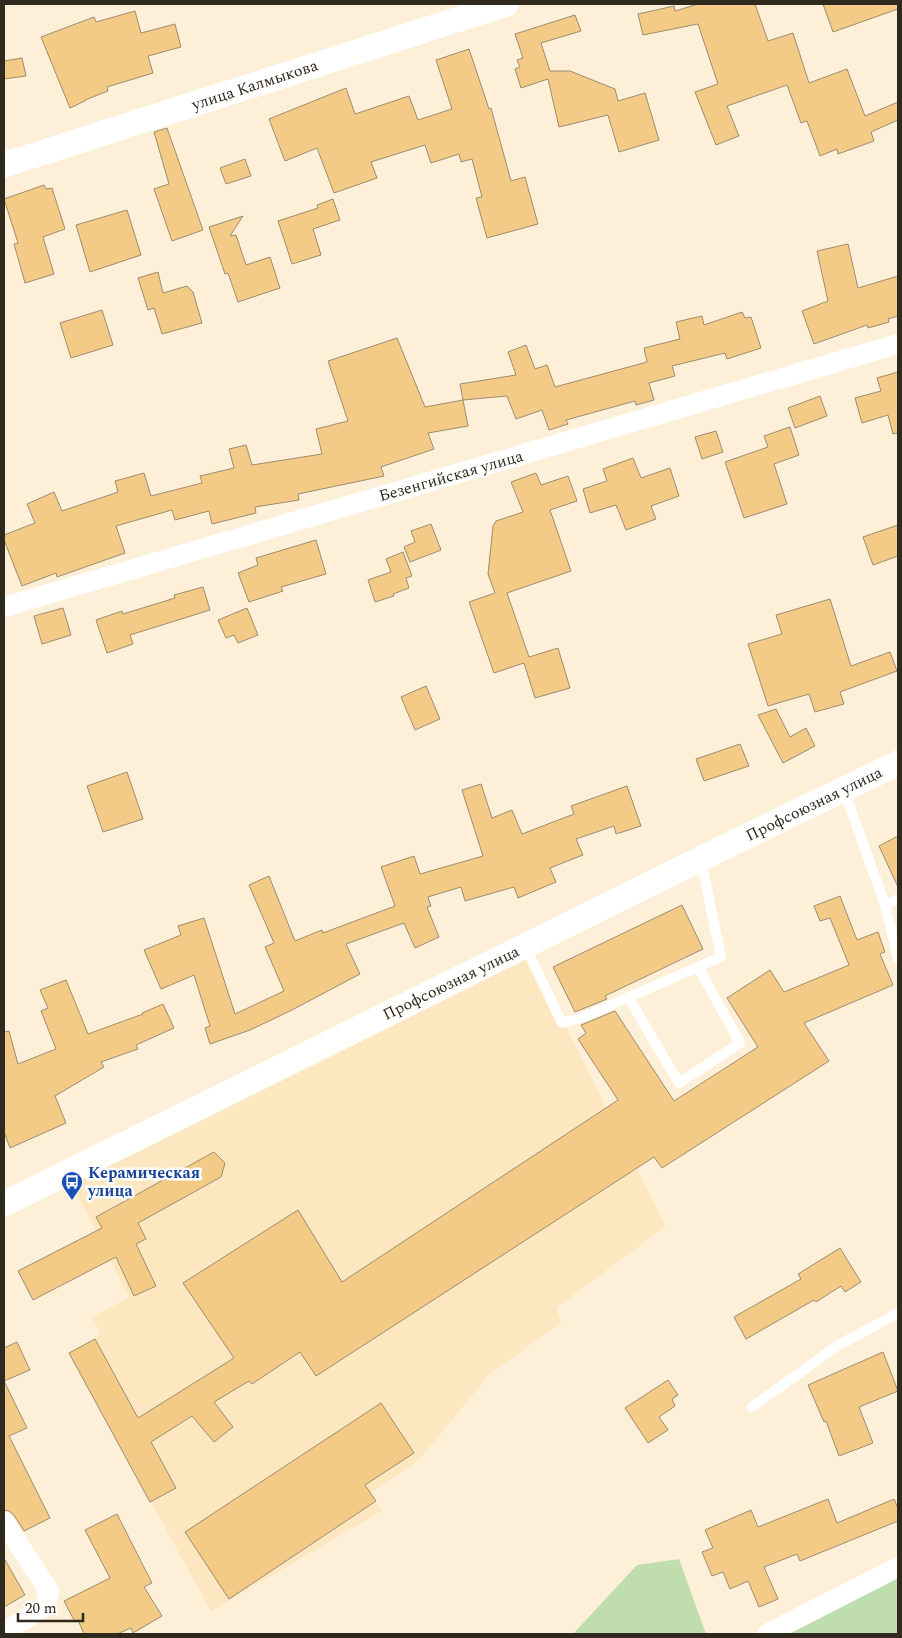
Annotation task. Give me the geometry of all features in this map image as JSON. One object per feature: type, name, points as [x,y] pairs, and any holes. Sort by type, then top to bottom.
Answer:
[{"type":"street","name":"улица Калмыкова","points":[[4,165],[506,4]]},
{"type":"street","name":"Безенгийская улица","points":[[4,607],[898,344]]},
{"type":"street","name":"Профсоюзная улица","points":[[4,1204],[898,763]]},
{"type":"street","points":[[4,1522],[49,1591],[45,1607],[4,1632]]},
{"type":"street","points":[[767,1634],[898,1567]]},
{"type":"lane","points":[[844,789],[885,905],[898,958]]},
{"type":"lane","points":[[524,946],[562,1023],[581,1018],[721,957],[701,859]]},
{"type":"lane","points":[[885,905],[898,899]]},
{"type":"lane","points":[[628,997],[679,1083],[740,1043],[698,967]]},
{"type":"lane","points":[[752,1407],[837,1346],[898,1312]]},
{"type":"shaded area","points":[[525,946],[666,1226],[556,1308],[562,1322],[490,1374],[418,1461],[370,1493],[382,1511],[211,1611],[69,1353],[95,1339],[100,1333],[92,1317],[129,1298],[89,1217],[65,1174]]},
{"type":"green space","points":[[679,1559],[706,1634],[573,1634],[637,1565]]},
{"type":"green space","points":[[898,1567],[898,1634],[767,1634]]},
{"type":"building","points":[[698,4],[755,4],[768,41],[793,33],[809,83],[847,69],[865,116],[898,102],[898,120],[871,132],[874,141],[838,154],[837,149],[820,156],[807,121],[801,123],[787,85],[727,106],[739,136],[716,145],[695,92],[718,84],[698,24],[643,35],[638,14],[674,6],[675,11]]},
{"type":"building","points":[[823,4],[898,4],[898,9],[833,32]]},
{"type":"building","points":[[135,11],[141,33],[175,24],[181,47],[148,56],[153,73],[107,87],[108,91],[70,108],[41,37],[94,17],[96,22]]},
{"type":"building","points":[[575,15],[581,31],[541,43],[550,71],[570,71],[615,89],[618,101],[645,93],[659,140],[619,152],[608,115],[559,127],[548,79],[521,88],[515,69],[520,67],[517,60],[523,58],[515,34]]},
{"type":"building","points":[[469,49],[489,109],[491,108],[511,181],[525,177],[538,224],[487,238],[476,198],[482,197],[472,159],[461,162],[459,154],[431,163],[425,145],[371,162],[377,178],[334,193],[317,148],[285,161],[269,119],[346,88],[355,114],[409,96],[418,120],[452,109],[436,60]]},
{"type":"building","points":[[22,58],[26,76],[4,79],[4,61]]},
{"type":"building","points":[[167,128],[203,230],[172,241],[154,189],[169,184],[154,132]]},
{"type":"building","points":[[245,159],[251,176],[226,184],[220,168]]},
{"type":"building","points":[[44,185],[46,189],[52,188],[65,229],[43,237],[54,274],[25,283],[14,244],[18,243],[4,199]]},
{"type":"building","points":[[333,199],[340,220],[313,229],[321,255],[292,264],[278,221],[318,208],[317,205]]},
{"type":"building","points":[[127,210],[141,255],[90,272],[76,225]]},
{"type":"building","points":[[243,216],[230,236],[236,235],[246,265],[270,257],[280,288],[238,302],[228,273],[225,274],[209,227]]},
{"type":"building","points":[[848,244],[858,288],[898,276],[898,316],[888,319],[889,322],[868,328],[867,325],[814,344],[802,311],[828,301],[817,251]]},
{"type":"building","points":[[158,272],[163,293],[187,286],[193,292],[202,323],[162,334],[154,308],[148,310],[138,278]]},
{"type":"building","points":[[102,310],[113,345],[71,358],[60,323]]},
{"type":"building","points":[[742,312],[745,318],[751,317],[761,348],[727,359],[725,353],[672,366],[675,376],[649,383],[654,400],[636,405],[635,401],[566,420],[568,424],[549,430],[542,410],[516,419],[507,396],[463,400],[460,384],[516,375],[508,352],[526,345],[535,369],[547,365],[555,387],[647,362],[644,348],[680,339],[676,322],[702,316],[704,325]]},
{"type":"building","points":[[397,338],[425,407],[463,400],[468,426],[428,433],[434,449],[381,467],[384,476],[298,494],[299,500],[255,507],[256,513],[212,524],[209,511],[175,520],[172,510],[116,526],[125,553],[57,577],[56,573],[22,586],[4,540],[4,535],[35,523],[27,504],[54,492],[62,511],[118,492],[115,481],[144,473],[151,496],[202,483],[200,476],[234,468],[229,449],[246,445],[252,465],[322,454],[316,429],[348,421],[328,361]]},
{"type":"building","points":[[898,372],[898,433],[893,434],[888,415],[862,423],[855,398],[881,391],[877,378]]},
{"type":"building","points":[[820,396],[827,416],[795,428],[788,408]]},
{"type":"building","points":[[790,427],[799,455],[774,464],[787,504],[744,518],[725,462],[768,447],[764,436]]},
{"type":"building","points":[[716,431],[723,452],[702,459],[695,437]]},
{"type":"building","points":[[633,458],[641,478],[670,468],[679,496],[651,506],[656,519],[626,530],[616,505],[590,513],[583,489],[607,481],[603,469]]},
{"type":"building","points":[[536,473],[541,485],[568,476],[577,501],[550,510],[571,571],[507,593],[529,657],[558,648],[570,688],[535,698],[524,663],[494,673],[469,602],[495,593],[488,574],[493,526],[496,521],[523,512],[511,482]]},
{"type":"building","points":[[431,524],[441,550],[410,562],[404,547],[415,542],[411,531]]},
{"type":"building","points":[[898,525],[898,556],[873,565],[863,537]]},
{"type":"building","points":[[316,540],[326,574],[281,587],[283,591],[249,602],[238,573],[258,565],[256,558]]},
{"type":"building","points":[[403,552],[412,576],[406,578],[409,588],[393,594],[394,596],[375,602],[368,580],[391,572],[386,559]]},
{"type":"building","points":[[203,587],[210,610],[130,635],[133,644],[107,653],[96,620],[122,611],[123,614],[175,598],[174,595]]},
{"type":"building","points":[[830,599],[851,666],[890,652],[897,671],[840,692],[844,704],[815,712],[809,694],[768,706],[748,644],[782,634],[776,615]]},
{"type":"building","points":[[63,608],[71,635],[42,644],[34,616]]},
{"type":"building","points":[[247,608],[258,635],[238,643],[234,635],[226,638],[218,620]]},
{"type":"building","points":[[426,686],[440,719],[415,730],[401,697]]},
{"type":"building","points":[[776,709],[790,737],[806,728],[815,746],[783,763],[758,715]]},
{"type":"building","points":[[740,744],[749,766],[704,781],[696,759]]},
{"type":"building","points":[[127,772],[143,819],[103,832],[87,786]]},
{"type":"building","points":[[481,784],[492,818],[512,810],[522,834],[574,814],[571,806],[627,786],[641,826],[616,834],[614,826],[576,839],[583,855],[550,868],[556,882],[518,898],[514,887],[465,901],[461,887],[428,897],[431,906],[427,907],[439,937],[415,948],[404,923],[346,944],[360,974],[250,1030],[210,1044],[205,1028],[210,1026],[194,975],[161,989],[144,950],[181,935],[178,926],[204,918],[235,1014],[284,991],[265,947],[274,943],[249,885],[269,876],[295,941],[322,930],[323,933],[395,906],[381,867],[414,856],[420,874],[483,856],[462,790]]},
{"type":"building","points":[[898,836],[898,887],[879,846]]},
{"type":"building","points":[[840,896],[857,940],[878,932],[885,952],[880,954],[893,985],[804,1023],[829,1061],[662,1168],[654,1157],[316,1376],[300,1352],[252,1384],[249,1381],[214,1402],[233,1427],[214,1442],[192,1416],[151,1442],[176,1488],[150,1502],[69,1353],[95,1339],[138,1418],[234,1358],[183,1283],[298,1210],[342,1282],[618,1100],[578,1039],[586,1033],[581,1025],[615,1011],[674,1101],[758,1047],[727,998],[770,970],[784,992],[849,965],[830,918],[820,921],[814,906]]},
{"type":"building","points":[[682,905],[703,949],[605,996],[607,999],[575,1012],[553,967]]},
{"type":"building","points":[[66,980],[88,1034],[143,1014],[163,1004],[174,1028],[136,1045],[138,1049],[101,1062],[104,1067],[55,1096],[66,1123],[10,1148],[4,1132],[4,1032],[9,1031],[18,1064],[56,1049],[41,1011],[48,1008],[40,990]]},
{"type":"building","points":[[214,1152],[225,1163],[221,1177],[138,1223],[146,1239],[136,1244],[156,1286],[134,1296],[116,1257],[33,1300],[18,1271],[102,1228],[96,1217]]},
{"type":"building","points":[[840,1248],[861,1282],[845,1292],[841,1286],[816,1302],[814,1300],[746,1339],[734,1317],[801,1279],[798,1274]]},
{"type":"building","points":[[17,1342],[30,1370],[4,1381],[4,1348]]},
{"type":"building","points":[[883,1352],[898,1391],[859,1407],[873,1443],[839,1456],[826,1421],[824,1422],[808,1385]]},
{"type":"building","points":[[668,1380],[678,1395],[672,1399],[675,1406],[659,1417],[668,1430],[648,1443],[625,1408]]},
{"type":"building","points":[[4,1381],[27,1428],[9,1436],[50,1518],[24,1531],[14,1515],[4,1510]]},
{"type":"building","points":[[381,1403],[414,1453],[365,1485],[376,1501],[229,1599],[185,1532]]},
{"type":"building","points":[[828,1499],[837,1523],[894,1499],[898,1508],[898,1521],[800,1561],[797,1554],[764,1567],[778,1599],[759,1607],[748,1581],[730,1589],[723,1572],[712,1576],[702,1552],[713,1548],[705,1530],[751,1510],[758,1527]]},
{"type":"building","points":[[117,1514],[152,1583],[144,1587],[162,1616],[133,1633],[131,1628],[117,1634],[84,1634],[78,1620],[75,1622],[64,1601],[110,1578],[85,1530]]},
{"type":"building","points":[[4,1558],[25,1595],[4,1607]]},
{"type":"place","name":"Керамическая улица","points":[[72,1201]]}]
